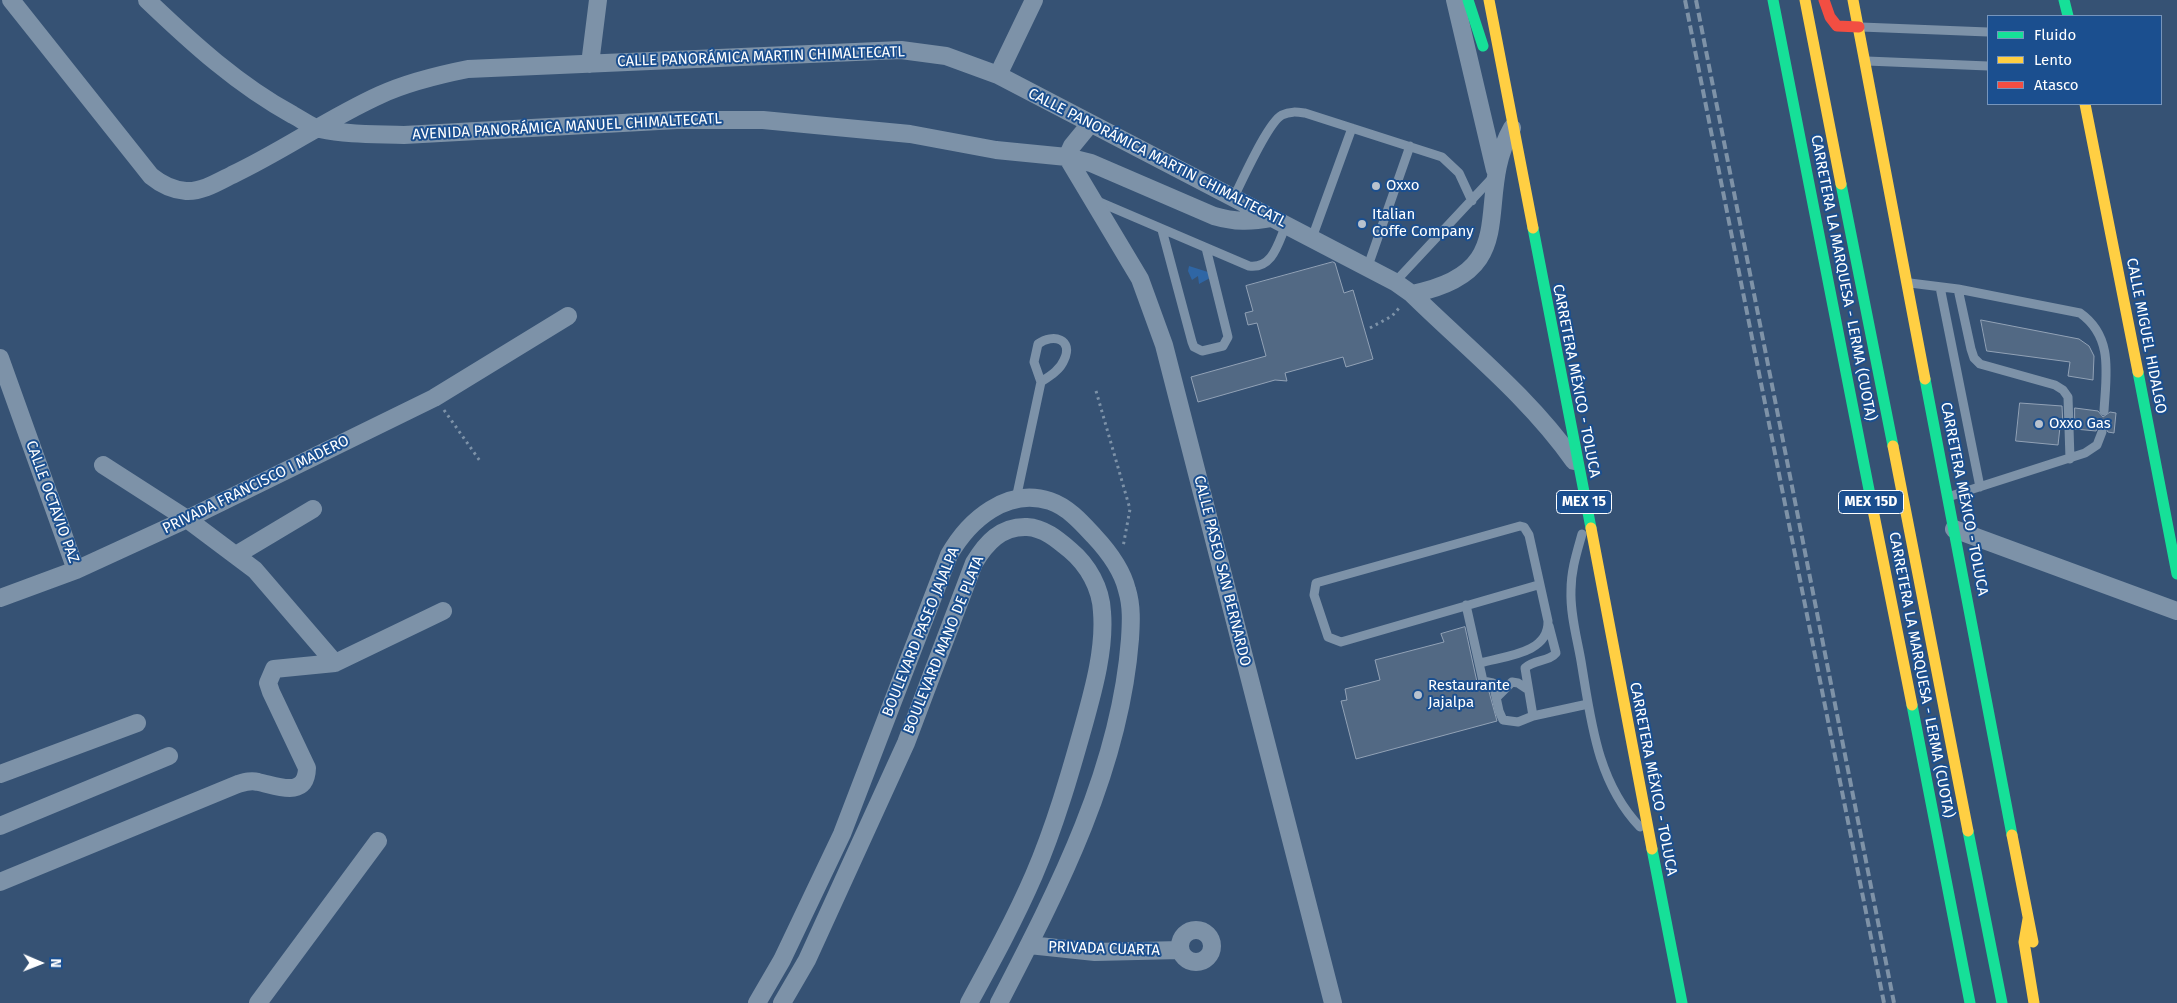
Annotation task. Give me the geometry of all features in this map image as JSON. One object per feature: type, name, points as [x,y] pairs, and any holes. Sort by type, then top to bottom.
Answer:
[{"type":"main road","points":[[1468,0],[1479,36],[1490,61],[1503,79]]},
{"type":"main road","name":"CARRETERA MÉXICO - TOLUCA","points":[[1489,0],[1577,466],[1682,1003]]},
{"type":"main road","name":"CARRETERA LA MARQUESA - LERMA (CUOTA)","points":[[1773,0],[1970,1003]]},
{"type":"main road","name":"CARRETERA LA MARQUESA - LERMA (CUOTA)","points":[[1805,0],[2002,1003]]},
{"type":"main road","points":[[1824,0],[1830,17],[1837,26],[1847,28],[1859,26]]},
{"type":"main road","name":"CARRETERA MÉXICO - TOLUCA","points":[[1853,0],[2044,1003]]},
{"type":"main road","points":[[2064,0],[2068,15]]},
{"type":"main road","points":[[1460,21],[1470,42],[1484,56]]},
{"type":"main road","name":"CALLE MIGUEL HIDALGO","points":[[2085,105],[2177,574]]},
{"type":"main road","points":[[2028,919],[2024,942],[2034,1003]]},
{"type":"street","name":"CALLE PANORÁMICA MARTIN CHIMALTECATL","points":[[11,0],[151,176],[171,189],[187,191],[211,185],[258,163],[381,94],[438,75],[490,66],[590,64],[901,50],[946,56],[998,75],[1233,199],[1368,266],[1395,282],[1412,294],[1535,413],[1555,434],[1577,466]]},
{"type":"street","points":[[146,0],[190,42],[238,80],[275,105],[318,128]]},
{"type":"street","points":[[590,64],[598,0]]},
{"type":"street","points":[[998,75],[1034,0]]},
{"type":"street","points":[[1455,0],[1496,174]]},
{"type":"street","name":"AVENIDA PANORÁMICA MANUEL CHIMALTECATL","points":[[318,128],[364,134],[404,135],[677,120],[763,120],[910,134],[996,150],[1067,157],[1091,162],[1214,216],[1233,222],[1279,222]]},
{"type":"street","points":[[1067,157],[1072,146],[1090,124]]},
{"type":"street","points":[[1412,294],[1450,283],[1466,273],[1476,263],[1489,241],[1496,174],[1501,150],[1512,128]]},
{"type":"street","name":"CALLE PASEO SAN BERNARDO","points":[[1067,157],[1069,165],[1140,278],[1164,345],[1333,1003]]},
{"type":"street","name":"PRIVADA FRANCISCO I MADERO","points":[[76,570],[187,519],[434,398],[568,316]]},
{"type":"street","name":"CALLE OCTAVIO PAZ","points":[[0,358],[76,570],[0,598]]},
{"type":"street","points":[[103,465],[187,519],[255,570],[335,663]]},
{"type":"street","name":"BOULEVARD PASEO JAJALPA","points":[[756,1003],[782,960],[820,881],[882,732],[949,555],[958,538],[985,513],[1016,499],[1033,498],[1051,502],[1066,510],[1110,553],[1127,590],[1131,611],[1130,640],[1122,699],[1096,790],[1081,832],[1055,892],[999,1003]]},
{"type":"street","points":[[236,555],[313,509]]},
{"type":"street","name":"BOULEVARD MANO DE PLATA","points":[[782,1003],[807,960],[906,743],[974,563],[985,545],[998,534],[1011,529],[1027,527],[1044,531],[1058,540],[1076,555],[1087,568],[1097,588],[1102,610],[1103,631],[1092,693],[1074,760],[1034,874],[1018,910],[968,1003]]},
{"type":"street","points":[[1954,529],[2177,610]]},
{"type":"street","points":[[0,882],[238,784],[256,781],[287,790],[296,787],[304,781],[307,768],[268,683],[274,669],[335,663],[443,611]]},
{"type":"street","points":[[1092,693],[1122,699]]},
{"type":"street","points":[[0,774],[136,723]]},
{"type":"street","points":[[882,732],[906,743]]},
{"type":"street","points":[[0,826],[169,756]]},
{"type":"street","points":[[258,1003],[378,841]]},
{"type":"street","name":"PRIVADA CUARTA","points":[[1029,945],[1095,952],[1180,950]]},
{"type":"lane","points":[[1859,26],[1987,32]]},
{"type":"lane","points":[[1864,60],[1987,66]]},
{"type":"lane","points":[[1233,199],[1271,125],[1283,114],[1293,111],[1305,113],[1442,157],[1459,173],[1472,201]]},
{"type":"lane","points":[[1312,238],[1352,128]]},
{"type":"lane","points":[[1368,266],[1410,146]]},
{"type":"lane","points":[[1395,282],[1496,174]]},
{"type":"lane","points":[[1092,199],[1249,266],[1263,266],[1269,262],[1279,222]]},
{"type":"lane","points":[[1162,230],[1192,342],[1194,346],[1202,350],[1223,346],[1228,336],[1206,248]]},
{"type":"lane","points":[[1907,283],[1958,289],[2069,309],[2080,313],[2090,320],[2099,332],[2107,358],[2104,412]]},
{"type":"lane","points":[[1940,286],[1980,488]]},
{"type":"lane","points":[[1958,289],[1971,349],[1974,358],[1980,364],[2055,384],[2068,397],[2070,459]]},
{"type":"lane","points":[[1016,499],[1041,382],[1034,362],[1038,344],[1046,338],[1057,337],[1066,348],[1065,360],[1055,372],[1041,382]]},
{"type":"lane","points":[[1948,497],[2070,459],[2097,445],[2102,432]]},
{"type":"lane","points":[[1587,517],[1574,562],[1570,590],[1571,605],[1598,756],[1607,778],[1629,816],[1649,837]]},
{"type":"lane","points":[[1533,716],[1525,668],[1531,662],[1553,657],[1556,654],[1538,584],[1529,535],[1524,527],[1520,526],[1321,580],[1314,588],[1328,637],[1341,642],[1538,584]]},
{"type":"lane","points":[[1466,605],[1483,681],[1493,683],[1503,720],[1513,723],[1533,716],[1588,704]]},
{"type":"lane","points":[[1480,663],[1535,647],[1546,635],[1548,621]]},
{"type":"lane","points":[[1496,698],[1512,682],[1518,682],[1527,689]]},
{"type":"path","points":[[1370,328],[1392,316],[1412,294]]},
{"type":"path","points":[[1096,390],[1130,509],[1119,570]]},
{"type":"path","points":[[434,398],[480,461]]},
{"type":"shaded area","points":[[1189,266],[1208,272],[1210,278],[1199,284],[1198,276],[1192,280],[1188,271]]},
{"type":"building","points":[[1335,263],[1344,293],[1353,290],[1373,359],[1346,367],[1343,357],[1285,373],[1287,381],[1275,380],[1198,402],[1191,377],[1266,356],[1257,323],[1248,325],[1245,313],[1253,311],[1246,286]]},
{"type":"building","points":[[1981,320],[2079,339],[2089,346],[2094,356],[2093,380],[2068,376],[2070,362],[1987,351]]},
{"type":"building","name":"Oxxo Gas","points":[[2020,403],[2062,406],[2063,427],[2060,427],[2058,445],[2016,441]]},
{"type":"building","points":[[2075,408],[2098,411],[2103,417],[2110,412],[2116,413],[2114,433],[2108,432],[2104,426],[2098,427],[2096,431],[2075,429]]},
{"type":"building","name":"Restaurante Jajalpa","points":[[1465,627],[1477,682],[1483,690],[1488,688],[1497,721],[1356,759],[1341,701],[1347,700],[1345,689],[1380,680],[1375,660],[1444,642],[1441,634]]},
{"type":"railway","points":[[1685,0],[1884,1003]]},
{"type":"railway","points":[[1696,0],[1894,1003]]},
{"type":"traffic: fast","points":[[1468,0],[1483,46]]},
{"type":"traffic: fast","points":[[1773,0],[1872,505]]},
{"type":"traffic: fast","points":[[2064,0],[2068,15]]},
{"type":"traffic: fast","points":[[1841,184],[1893,446]]},
{"type":"traffic: fast","points":[[1533,228],[1591,528]]},
{"type":"traffic: fast","points":[[2138,372],[2177,574]]},
{"type":"traffic: fast","points":[[1925,379],[2012,835]]},
{"type":"traffic: fast","points":[[1912,705],[1970,1003]]},
{"type":"traffic: fast","points":[[1968,831],[2002,1003]]},
{"type":"traffic: fast","points":[[1652,849],[1682,1003]]},
{"type":"traffic: slow","points":[[1489,0],[1533,228]]},
{"type":"traffic: slow","points":[[1805,0],[1841,184]]},
{"type":"traffic: slow","points":[[1853,0],[1925,379]]},
{"type":"traffic: slow","points":[[2085,105],[2138,372]]},
{"type":"traffic: slow","points":[[1893,446],[1968,831]]},
{"type":"traffic: slow","points":[[1872,505],[1912,705]]},
{"type":"traffic: slow","points":[[1591,528],[1652,849]]},
{"type":"traffic: slow","points":[[2012,835],[2033,942]]},
{"type":"traffic: slow","points":[[2028,919],[2024,942],[2034,1003]]},
{"type":"traffic: jam","points":[[1824,0],[1830,17],[1837,26],[1859,27]]},
{"type":"place","name":"Oxxo","points":[[1376,186]]},
{"type":"place","name":"Italian Coffe Company","points":[[1362,224]]},
{"type":"place","name":"Oxxo Gas","points":[[2039,424]]},
{"type":"place","name":"Restaurante Jajalpa","points":[[1418,695]]}]
